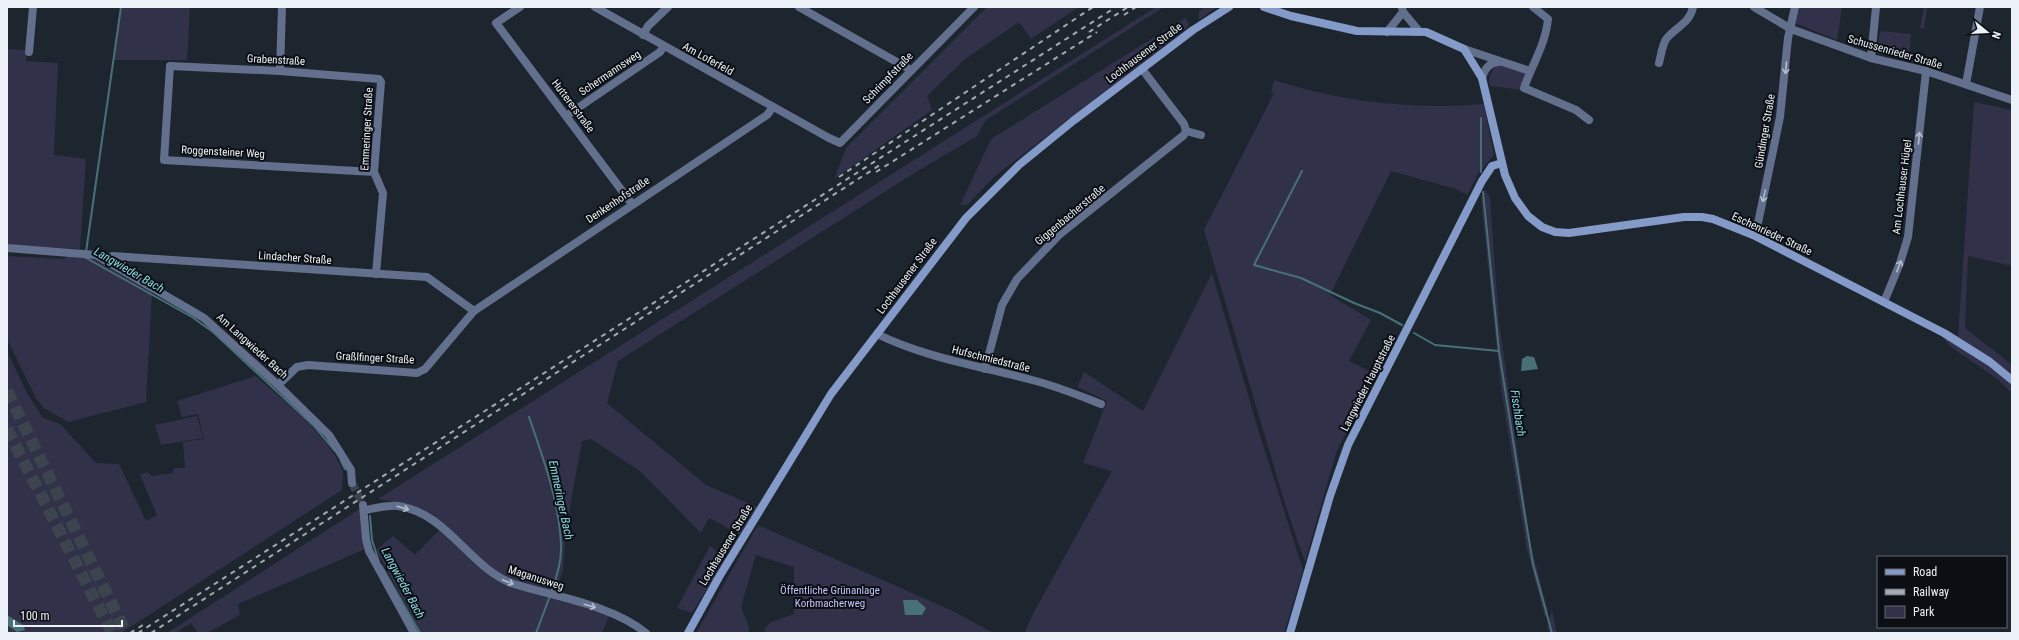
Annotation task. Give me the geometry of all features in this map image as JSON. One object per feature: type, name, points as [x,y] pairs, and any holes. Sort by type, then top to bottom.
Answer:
[{"type":"street","points":[[29,52],[33,7]]},
{"type":"street","points":[[280,71],[282,7]]},
{"type":"street","name":"Huttererstraße","points":[[520,7],[496,23],[632,204]]},
{"type":"street","name":"Am Loferfeld","points":[[595,7],[811,128]]},
{"type":"street","points":[[643,35],[648,26],[668,7]]},
{"type":"street","points":[[799,7],[911,70]]},
{"type":"street","name":"Schrimpfstraße","points":[[811,128],[840,143],[974,7]]},
{"type":"street","name":"Lochhausener Straße","points":[[688,633],[723,570],[831,394],[944,244],[980,203],[1019,165],[1073,121],[1142,69],[1194,30],[1229,7]]},
{"type":"street","points":[[1264,7],[1299,18],[1357,31],[1426,32],[1464,49],[1530,71]]},
{"type":"street","points":[[1533,7],[1548,19],[1543,43],[1524,88],[1576,110],[1589,120]]},
{"type":"street","points":[[1659,63],[1666,39],[1685,23],[1692,14],[1693,7]]},
{"type":"street","name":"Schussenrieder Straße","points":[[1754,7],[1791,29],[1871,58],[1926,71],[2012,100]]},
{"type":"street","name":"Gündinger Straße","points":[[1753,235],[1757,228],[1780,117],[1788,38],[1795,7]]},
{"type":"street","points":[[1871,58],[1876,7]]},
{"type":"street","points":[[1966,84],[1980,7]]},
{"type":"street","points":[[1387,32],[1403,9],[1419,31]]},
{"type":"street","name":"Schermannsweg","points":[[566,116],[660,52],[664,46]]},
{"type":"street","points":[[1464,49],[1482,78]]},
{"type":"street","points":[[1482,78],[1484,70],[1492,63],[1500,62]]},
{"type":"street","name":"Grabenstraße","points":[[170,66],[280,71],[379,79]]},
{"type":"street","name":"Roggensteiner Weg","points":[[170,66],[164,160],[374,172]]},
{"type":"street","points":[[1142,69],[1184,124],[1186,131],[1201,135]]},
{"type":"street","name":"Am Lochhauser Hügel","points":[[1884,302],[1900,264],[1908,236],[1926,71]]},
{"type":"street","name":"Eschenrieder Straße","points":[[1482,78],[1505,175],[1515,198],[1528,216],[1542,227],[1555,232],[1569,233],[1684,217],[1702,217],[1753,235],[1944,333],[1990,362],[2012,380]]},
{"type":"street","name":"Emmeringer Straße","points":[[376,274],[383,193],[374,172],[381,82],[379,79]]},
{"type":"street","name":"Denkenhofstraße","points":[[474,310],[767,115],[773,108]]},
{"type":"street","name":"Giggenbacherstraße","points":[[985,369],[1002,305],[1017,279],[1060,234],[1177,140],[1186,131]]},
{"type":"street","name":"Langwieder Hauptstraße","points":[[1290,633],[1330,496],[1348,446],[1482,181],[1492,166],[1502,163]]},
{"type":"street","name":"Am Langwieder Bach","points":[[7,248],[85,254],[104,260],[204,318],[278,385],[334,441],[351,470],[352,483]]},
{"type":"street","name":"Lindacher Straße","points":[[104,260],[112,256],[427,277],[474,310]]},
{"type":"street","name":"Graßlfinger Straße","points":[[278,385],[297,367],[308,365],[417,373],[425,369],[474,310]]},
{"type":"street","name":"Hufschmiedstraße","points":[[877,334],[904,346],[939,357],[1063,389],[1101,404]]},
{"type":"street","name":"Maganusweg","points":[[414,633],[369,551],[366,539],[364,507],[399,506],[419,514],[450,533],[474,557],[498,577],[514,584],[611,612],[632,622],[646,633]]},
{"type":"green space","points":[[122,7],[190,7],[187,60],[113,60]]},
{"type":"green space","points":[[987,7],[1079,7],[1031,39],[1019,22],[964,60],[927,96],[932,110],[834,179],[846,148]]},
{"type":"green space","points":[[1156,7],[1164,7],[986,120],[977,136],[916,172],[618,361],[607,403],[706,485],[757,507],[740,534],[709,518],[701,533],[640,471],[591,439],[582,441],[566,529],[563,570],[554,595],[495,574],[461,540],[395,502],[378,499]]},
{"type":"green space","points":[[1204,7],[1217,7],[1199,20],[1199,12]]},
{"type":"green space","points":[[1798,7],[1842,7],[1837,40],[1795,23]]},
{"type":"green space","points":[[1924,7],[1927,8],[1924,29],[1920,28]]},
{"type":"green space","points":[[1185,18],[1189,24],[1188,27],[995,176],[967,205],[960,205],[991,139]]},
{"type":"green space","points":[[1880,31],[1911,34],[1909,56],[1907,59],[1877,53]]},
{"type":"green space","points":[[7,49],[26,50],[26,61],[58,63],[54,155],[86,159],[80,249],[7,245]]},
{"type":"green space","points":[[1499,65],[1527,72],[1521,90],[1490,86],[1489,79],[1493,69]]},
{"type":"green space","points":[[1274,80],[1299,88],[1351,99],[1404,105],[1458,106],[1484,104],[1494,155],[1478,174],[1467,195],[1456,189],[1391,171],[1330,295],[1371,320],[1349,361],[1375,374],[1336,453],[1305,562],[1285,504],[1204,230],[1274,93],[1271,92]]},
{"type":"green space","points":[[1974,102],[2012,110],[2012,266],[1968,256],[1965,328],[2012,365],[2012,376],[1958,337]]},
{"type":"green space","points":[[1485,189],[1490,198],[1499,322],[1531,546],[1548,611],[1545,617],[1527,550],[1501,388],[1481,199]]},
{"type":"green space","points":[[7,256],[64,259],[67,256],[89,256],[152,292],[146,402],[68,422],[44,408],[36,398],[7,339]]},
{"type":"green space","points":[[1212,273],[1258,429],[1303,570],[1284,633],[1024,633],[1035,610],[1112,471],[1083,463],[1107,401],[1077,387],[1084,372],[1143,411]]},
{"type":"green space","points":[[1948,338],[1989,364],[2012,383],[2012,393],[1996,378],[1951,347],[1944,339]]},
{"type":"green space","points":[[7,351],[26,391],[43,418],[60,424],[96,463],[119,464],[146,521],[157,515],[140,475],[147,472],[152,476],[172,473],[174,468],[185,468],[183,442],[204,439],[198,414],[182,417],[177,401],[256,376],[304,419],[326,443],[343,471],[342,490],[121,633],[7,633]]},
{"type":"green space","points":[[197,416],[203,438],[161,445],[155,425]]},
{"type":"green space","points":[[361,508],[361,533],[365,549],[238,604],[240,615],[207,633],[198,633],[191,623],[176,633],[167,633]]},
{"type":"green space","name":"Öffentliche Grünanlage Korbmacherweg","points":[[758,525],[955,612],[993,633],[766,633],[764,629],[771,622],[794,614],[794,567],[756,555],[741,607],[749,627],[749,633],[696,633]]},
{"type":"green space","points":[[440,529],[488,572],[610,613],[602,633],[421,633],[376,550],[393,536],[415,555]]},
{"type":"green space","points":[[710,546],[726,559],[692,613],[677,608]]},
{"type":"green space","points":[[1552,610],[1557,633],[1549,633],[1547,627]]},
{"type":"shaded area","points":[[1527,356],[1534,357],[1538,369],[1521,371],[1522,359]]},
{"type":"shaded area","points":[[903,600],[917,600],[926,608],[922,615],[905,615]]},
{"type":"shaded area","points":[[7,615],[23,625],[25,630],[17,632],[7,625]]},
{"type":"waterway","name":"Langwieder Bach","points":[[86,252],[121,7]]},
{"type":"waterway","name":"Fischbach","points":[[1481,118],[1481,172]]},
{"type":"waterway","name":"Fischbach","points":[[1302,171],[1254,265],[1301,278],[1354,303],[1380,313],[1402,325]]},
{"type":"waterway","name":"Fischbach","points":[[1483,192],[1499,351],[1533,564],[1552,633]]},
{"type":"waterway","name":"Langwieder Bach","points":[[86,258],[192,317],[213,332],[315,427],[335,451]]},
{"type":"waterway","points":[[1414,333],[1435,345],[1499,351]]},
{"type":"waterway","name":"Emmeringer Bach","points":[[529,417],[550,479],[560,528],[561,556],[551,592]]},
{"type":"waterway","name":"Langwieder Bach","points":[[341,461],[345,469]]},
{"type":"waterway","name":"Langwieder Bach","points":[[370,516],[372,540],[379,562]]},
{"type":"waterway","name":"Langwieder Bach","points":[[381,565],[420,633]]},
{"type":"waterway","name":"Emmeringer Bach","points":[[536,633],[550,596]]},
{"type":"tunnel","points":[[7,391],[126,633]]},
{"type":"tunnel","points":[[7,429],[112,633]]},
{"type":"tunnel","points":[[352,483],[363,505]]},
{"type":"railway","points":[[839,177],[1093,7]]},
{"type":"railway","points":[[138,633],[1116,7]]},
{"type":"railway","points":[[1089,32],[1128,7]]},
{"type":"railway","points":[[1124,15],[1136,7]]},
{"type":"railway","points":[[876,172],[1097,32]]},
{"type":"railway","points":[[151,633],[880,165]]},
{"type":"railway","points":[[130,633],[143,625]]}]
